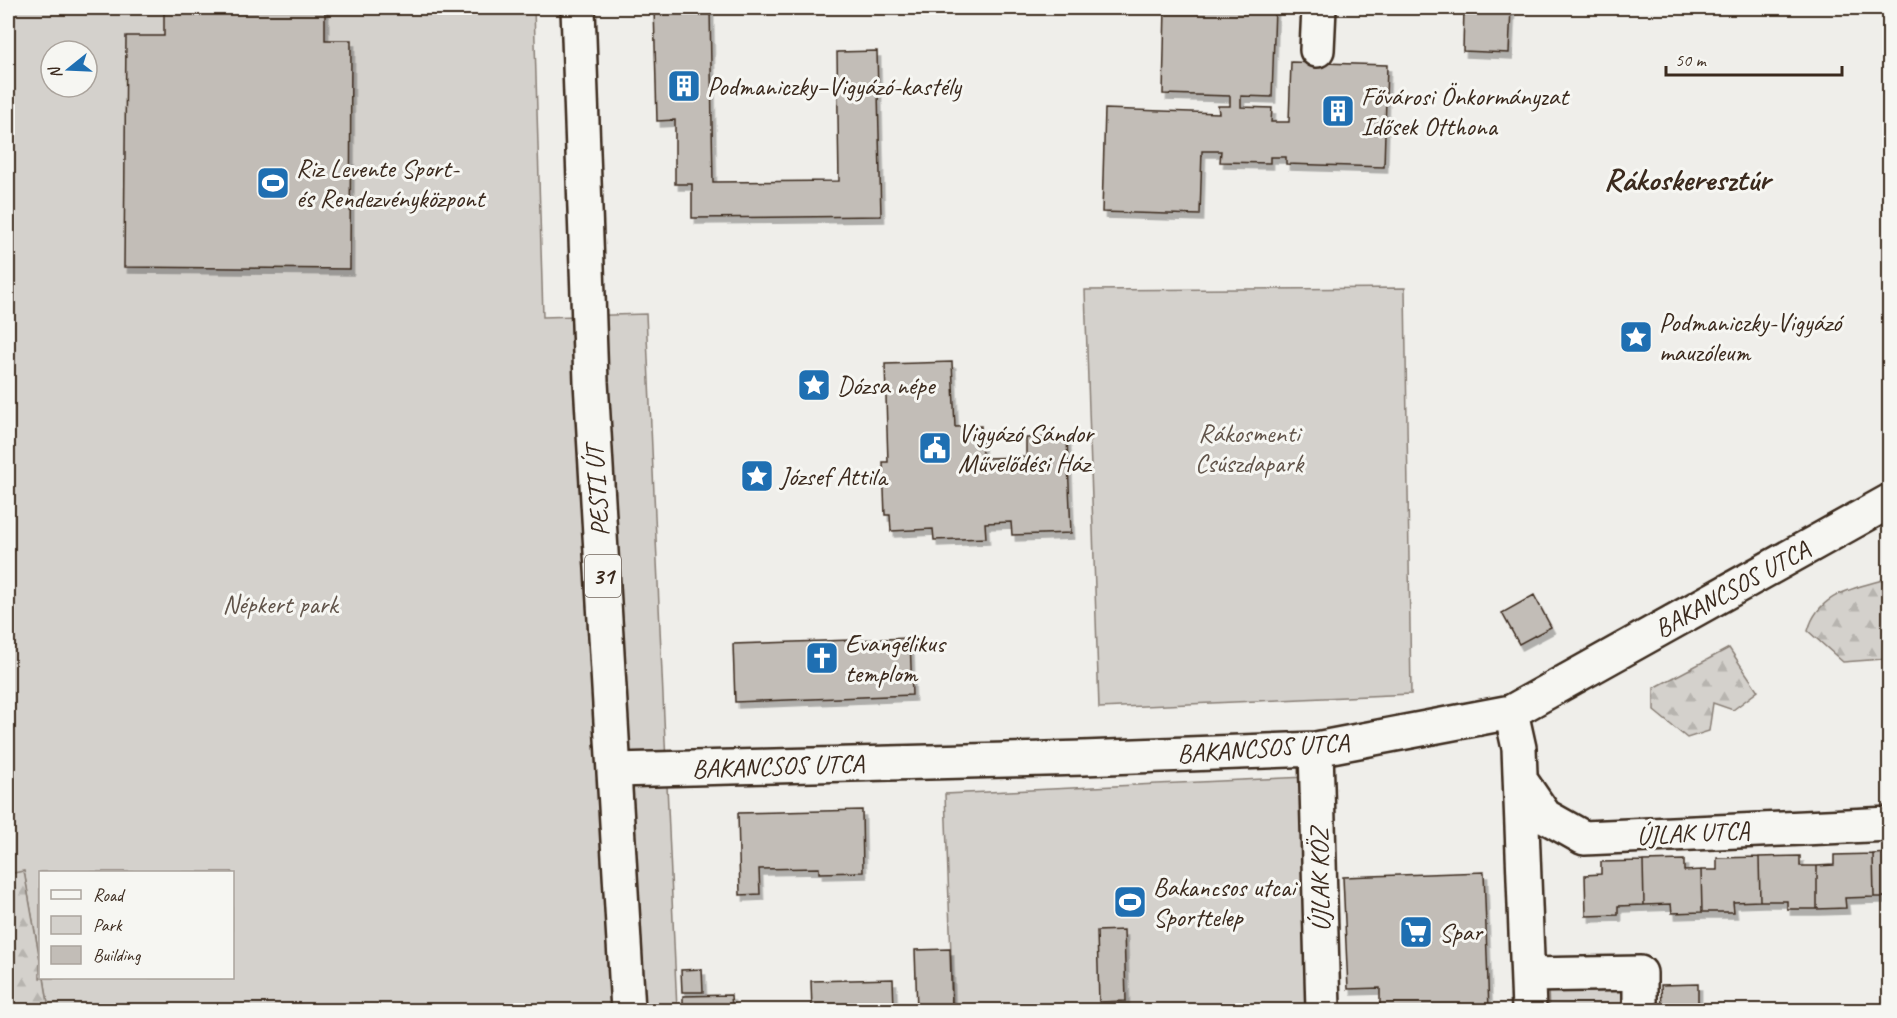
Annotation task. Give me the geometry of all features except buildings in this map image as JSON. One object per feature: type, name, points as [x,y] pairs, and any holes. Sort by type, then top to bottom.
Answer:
[{"type":"street","name":"PESTI ÚT","points":[[578,8],[590,372],[628,1011]]},
{"type":"street","points":[[1317,50],[1318,8]]},
{"type":"street","name":"BAKANCSOS UTCA","points":[[615,770],[1083,758],[1316,749],[1511,712],[1890,501]]},
{"type":"street","points":[[1511,712],[1519,748],[1521,781],[1529,1011]]},
{"type":"street","name":"ÚJLAK KÖZ","points":[[1316,749],[1323,1011]]},
{"type":"street","name":"ÚJLAK UTCA","points":[[1521,781],[1545,816],[1584,838],[1890,824]]},
{"type":"street","points":[[1528,975],[1640,973],[1640,1011]]},
{"type":"green space","name":"Népkert park","points":[[8,8],[534,8],[543,317],[646,314],[677,1010],[49,1010],[44,979],[234,979],[234,871],[39,871],[39,954],[24,872],[8,874]]},
{"type":"green space","name":"Rákosmenti Csúszdapark","points":[[1405,288],[1411,694],[1099,708],[1085,290]]},
{"type":"green space","points":[[1889,578],[1889,653],[1883,659],[1843,662],[1808,631],[1813,618],[1829,600],[1852,589]]},
{"type":"green space","points":[[1729,648],[1758,691],[1733,710],[1713,703],[1709,731],[1687,738],[1654,711],[1654,688]]},
{"type":"green space","name":"Bakancsos utcai Sporttelep","points":[[1307,777],[1315,1010],[953,1010],[945,794]]},
{"type":"green space","points":[[24,871],[39,954],[39,979],[44,979],[49,1010],[8,1010],[8,874]]},
{"type":"green space","points":[[1618,981],[1630,993],[1631,1010],[1549,1010],[1548,989]]},
{"type":"place","name":"Podmaniczky–Vigyázó-kastély","points":[[684,86]]},
{"type":"place","name":"Fővárosi Önkormányzat Idősek Otthona","points":[[1338,111]]},
{"type":"place","name":"Riz Levente Sport- és Rendezvényközpont","points":[[273,183]]},
{"type":"place","name":"Podmaniczky-Vigyázó mauzóleum","points":[[1636,337]]},
{"type":"place","name":"Dózsa népe","points":[[814,385]]},
{"type":"place","name":"Vigyázó Sándor Művelődési Ház","points":[[935,448]]},
{"type":"place","name":"József Attila","points":[[757,476]]},
{"type":"place","name":"Evangélikus templom","points":[[822,658]]},
{"type":"place","name":"Bakancsos utcai Sporttelep","points":[[1130,902]]},
{"type":"place","name":"Spar","points":[[1416,932]]},
{"type":"district","name":"Rákoskeresztúr","points":[[1687,179]]}]
